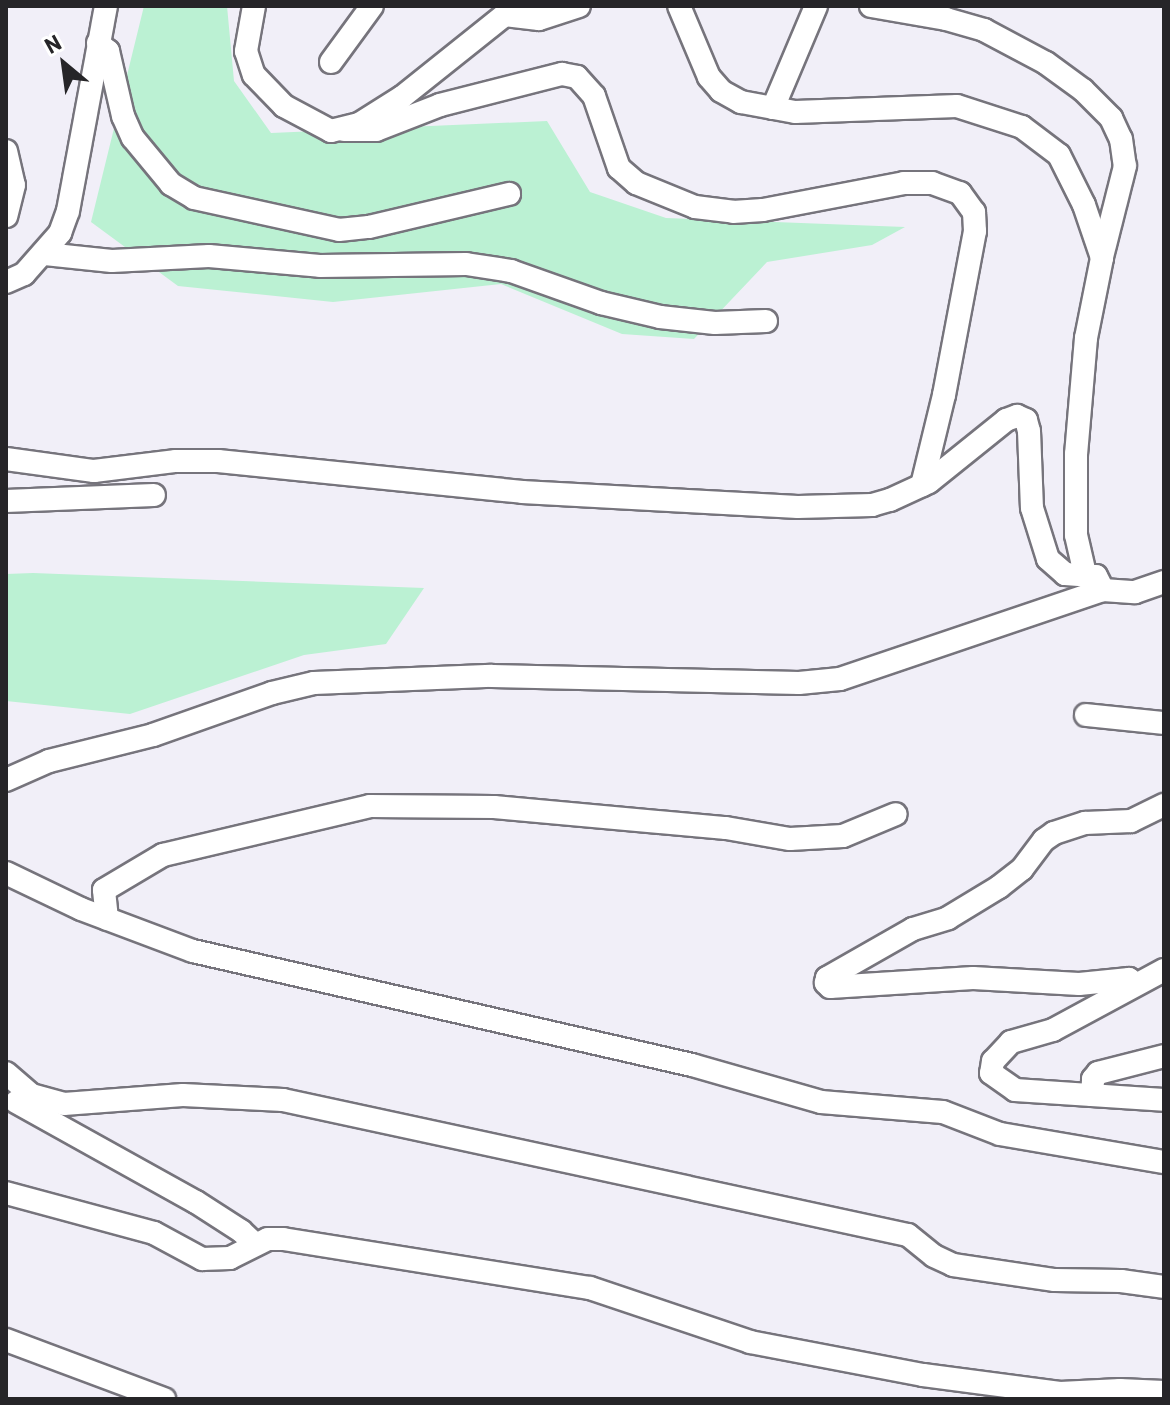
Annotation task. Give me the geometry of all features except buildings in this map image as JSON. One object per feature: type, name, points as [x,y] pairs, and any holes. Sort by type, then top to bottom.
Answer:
[{"type":"street","points":[[6,282],[24,274],[45,254],[60,233],[68,211],[106,6]]},
{"type":"street","points":[[254,6],[246,51],[254,75],[275,99],[302,119],[331,131],[376,130],[440,105],[562,74],[577,77],[594,96],[619,168],[636,183],[695,207],[733,212],[763,210],[904,183],[932,183],[960,193],[974,212],[975,231],[944,395],[922,485]]},
{"type":"street","points":[[331,62],[372,6]]},
{"type":"street","points":[[344,130],[402,97],[511,10],[539,19],[579,6]]},
{"type":"street","points":[[679,6],[709,77],[721,91],[741,102],[795,112],[957,106],[1012,122],[1047,143],[1059,155],[1084,205],[1102,258]]},
{"type":"street","points":[[773,108],[816,6]]},
{"type":"street","points":[[871,6],[946,19],[984,30],[1046,63],[1083,90],[1117,127],[1125,166],[1086,338],[1076,454],[1075,520],[1085,574]]},
{"type":"street","points":[[98,43],[108,51],[123,116],[133,138],[171,184],[194,198],[339,230],[369,227],[509,194]]},
{"type":"street","points":[[6,151],[14,185],[6,216]]},
{"type":"street","points":[[45,254],[112,261],[209,256],[320,266],[477,265],[511,271],[601,303],[660,317],[715,323],[766,321]]},
{"type":"street","points":[[6,459],[94,471],[176,461],[218,461],[522,492],[798,507],[872,505],[922,485],[1006,420],[1022,418],[1029,431],[1032,508],[1045,552],[1060,573],[1099,578],[1103,590]]},
{"type":"street","points":[[6,501],[154,495]]},
{"type":"street","points":[[6,780],[49,761],[153,735],[272,693],[314,683],[492,676],[799,683],[840,679],[1103,590],[1135,592],[1164,582]]},
{"type":"street","points":[[1086,715],[1164,723]]},
{"type":"street","points":[[1135,984],[1129,979],[1079,984],[973,978],[830,987],[826,983],[827,978],[913,929],[948,918],[999,887],[1022,869],[1044,840],[1054,833],[1085,823],[1131,821],[1164,805]]},
{"type":"street","points":[[107,919],[104,890],[163,855],[370,806],[494,807],[726,828],[790,839],[843,836],[896,814]]},
{"type":"street","points":[[6,873],[107,919],[193,951],[692,1065],[821,1102],[943,1112],[1000,1134],[1164,1162]]},
{"type":"street","points":[[1164,970],[1053,1030],[1011,1042],[993,1061],[991,1073],[1015,1090],[1164,1100]]},
{"type":"street","points":[[1092,1095],[1093,1079],[1098,1073],[1164,1056]]},
{"type":"street","points":[[6,1073],[31,1095],[64,1104],[183,1095],[283,1100],[908,1235],[934,1256],[953,1265],[1055,1280],[1121,1281],[1164,1287]]},
{"type":"street","points":[[6,1093],[196,1202],[241,1231],[255,1244]]},
{"type":"street","points":[[6,1193],[154,1233],[202,1259],[230,1258],[268,1239],[283,1239],[590,1288],[750,1342],[923,1375],[1060,1393],[1120,1390],[1164,1392]]},
{"type":"street","points":[[6,1340],[164,1399]]},
{"type":"green space","points":[[144,6],[227,6],[234,81],[271,133],[547,121],[590,192],[666,218],[905,227],[872,245],[767,262],[694,339],[622,334],[501,284],[333,302],[178,286],[91,222]]},
{"type":"green space","points":[[6,574],[424,588],[386,644],[304,655],[130,714],[6,701]]}]
